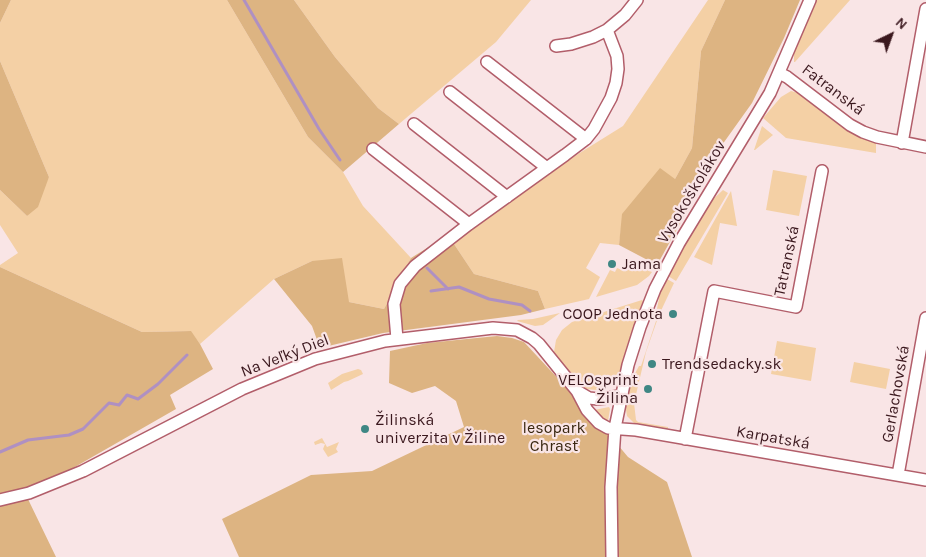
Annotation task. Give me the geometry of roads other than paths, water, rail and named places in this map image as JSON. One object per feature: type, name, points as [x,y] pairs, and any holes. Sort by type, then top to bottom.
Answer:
[{"type":"street","points":[[556,46],[578,42],[607,30],[637,0]]},
{"type":"street","name":"Vysokoškolákov","points":[[612,557],[611,487],[615,428],[620,396],[640,327],[662,275],[679,243],[765,101],[810,0]]},
{"type":"street","points":[[902,143],[926,9]]},
{"type":"street","points":[[397,339],[394,304],[400,284],[415,266],[469,224],[586,139],[594,130],[604,113],[616,83],[618,69],[617,56],[607,30]]},
{"type":"street","points":[[487,62],[586,139]]},
{"type":"street","name":"Fatranská","points":[[779,73],[788,77],[850,125],[863,132],[902,143],[926,147]]},
{"type":"street","points":[[450,92],[547,168]]},
{"type":"street","points":[[414,124],[506,197]]},
{"type":"street","points":[[373,149],[469,224]]},
{"type":"street","name":"Tatranská","points":[[685,439],[714,291],[796,306],[822,171]]},
{"type":"street","name":"Gerlachovská","points":[[898,475],[926,318]]},
{"type":"street","name":"Na Veľký Diel","points":[[0,500],[29,493],[83,471],[242,389],[284,370],[337,353],[397,339],[493,328],[517,330],[539,344],[577,391],[587,410],[599,424],[608,428],[615,428]]},
{"type":"street","points":[[577,391],[589,398],[598,399],[620,396]]},
{"type":"street","name":"Karpatská","points":[[615,428],[926,480]]},
{"type":"waterway","points":[[244,0],[319,129],[340,160]]},
{"type":"waterway","points":[[427,268],[448,289]]},
{"type":"waterway","points":[[431,291],[459,287],[489,299],[522,305],[530,311]]},
{"type":"waterway","points":[[0,452],[28,440],[69,435],[83,429],[109,403],[119,405],[127,395],[138,399],[158,384],[187,355]]},
{"type":"place","name":"Jama","points":[[612,264]]},
{"type":"place","name":"COOP Jednota","points":[[673,314]]},
{"type":"place","name":"Trendsedacky.sk","points":[[652,364]]},
{"type":"place","name":"VELOsprint Žilina","points":[[648,389]]},
{"type":"place","name":"Žilinská univerzita v Žiline","points":[[365,429]]},
{"type":"park label","name":"lesopark Chrasť","points":[[554,437]]}]
